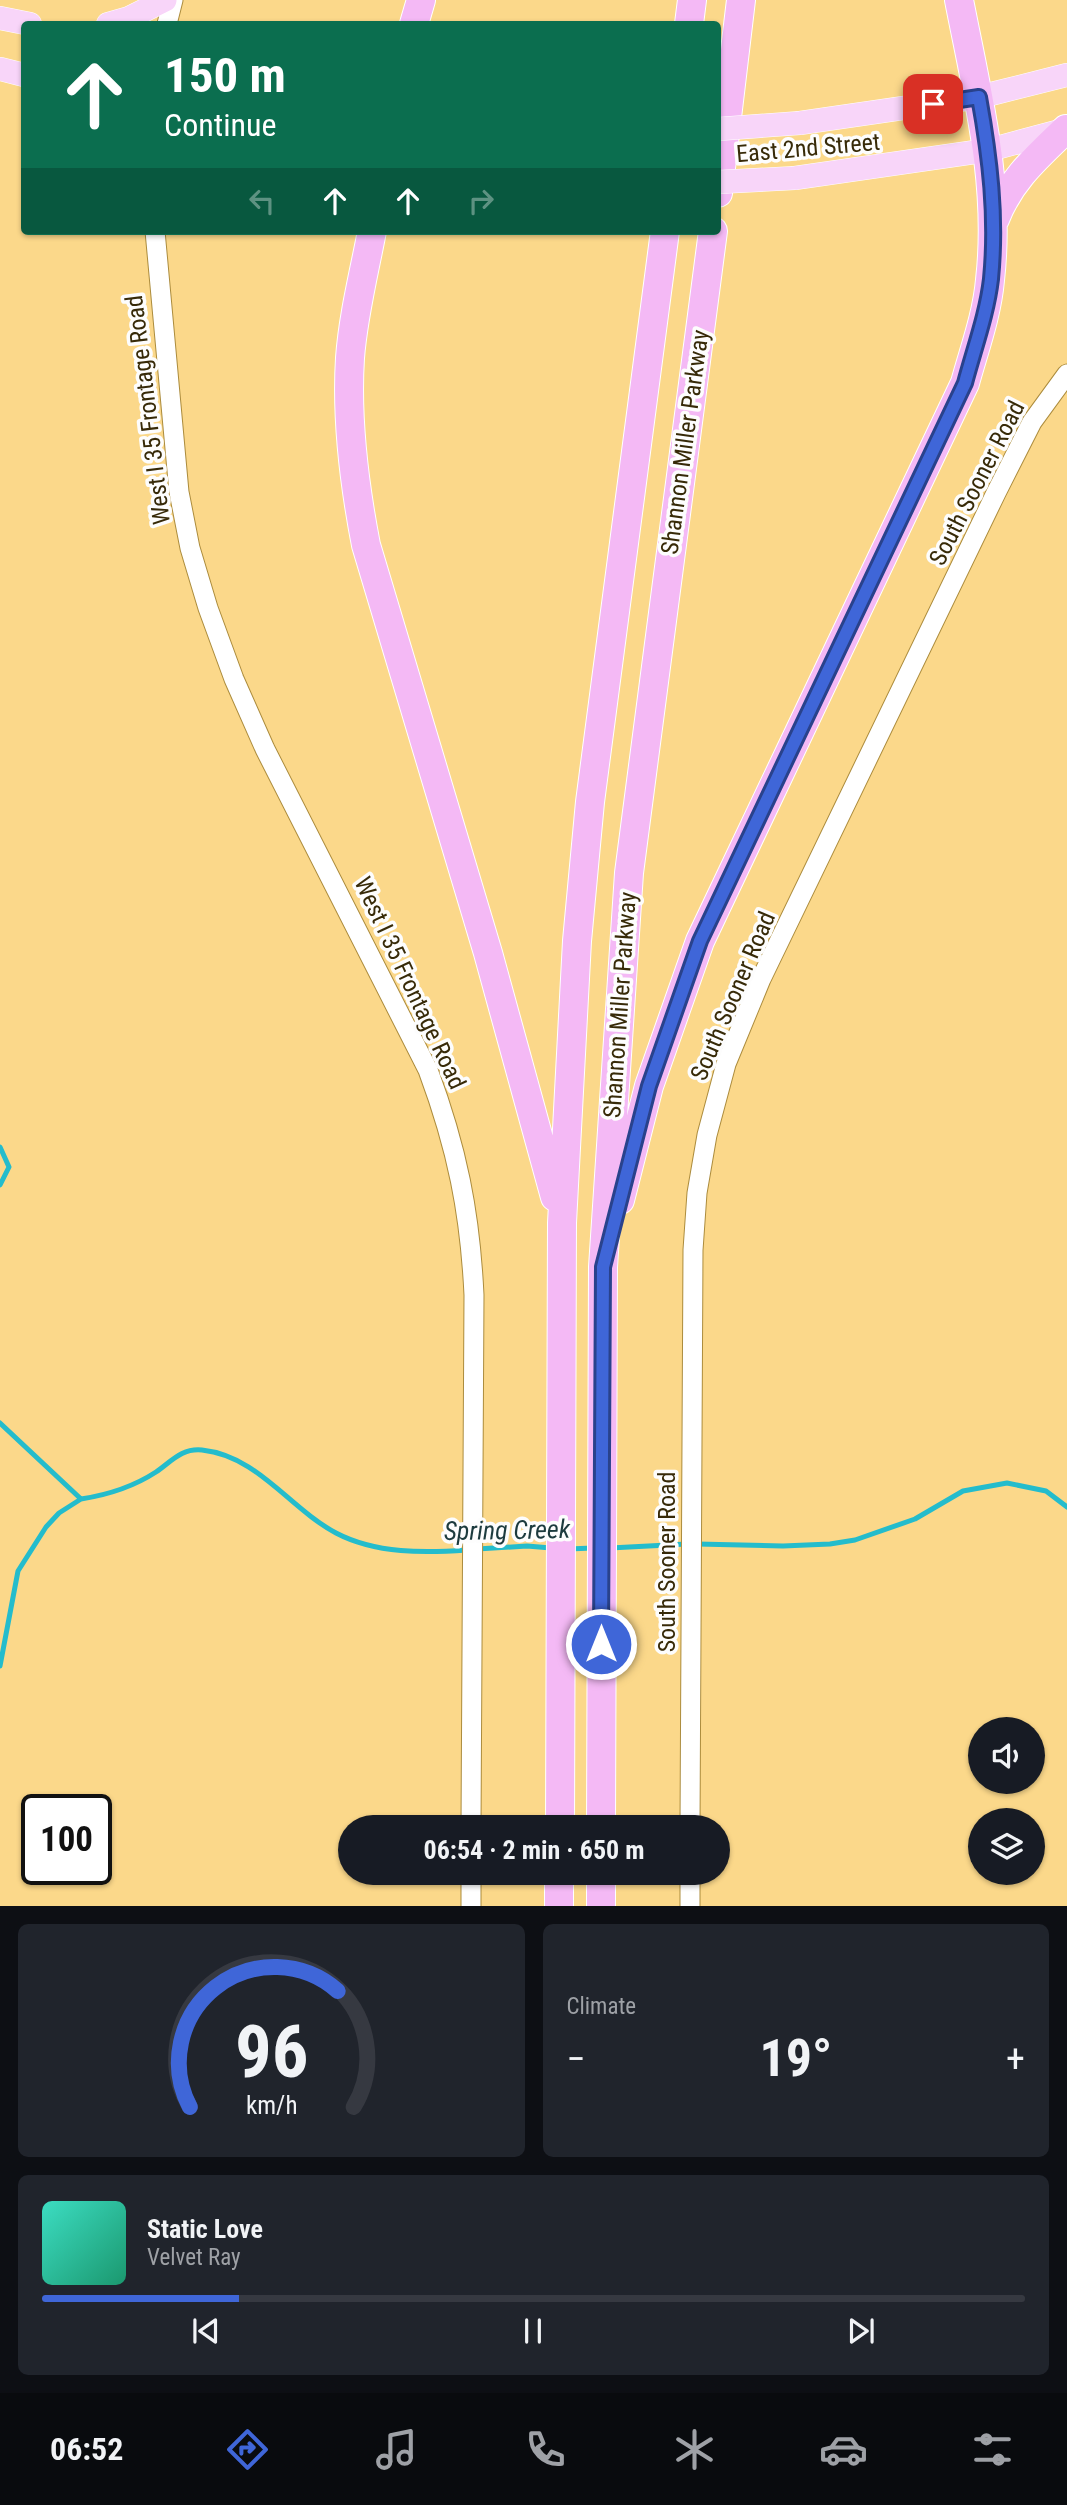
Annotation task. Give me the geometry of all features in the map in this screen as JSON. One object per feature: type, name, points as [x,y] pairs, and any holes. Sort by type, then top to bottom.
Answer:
[{"type":"highway","points":[[689,21],[692,0]]},
{"type":"highway","points":[[721,168],[741,0]]},
{"type":"highway","points":[[603,1267],[649,1086],[700,941],[965,383],[990,281],[993,225],[989,150],[959,0]]},
{"type":"highway","points":[[993,225],[1003,198],[1018,176],[1067,129]]},
{"type":"highway","points":[[371,235],[350,356],[349,415],[355,488],[366,544],[488,953],[562,1223]]},
{"type":"highway","name":"Shannon Miller Parkway","points":[[560,1815],[562,1223],[577,941],[590,802],[664,235]]},
{"type":"highway","name":"Shannon Miller Parkway","points":[[601,1815],[603,1267],[629,873],[712,235]]},
{"type":"highway","points":[[559,1885],[559,1906]]},
{"type":"highway","points":[[601,1885],[601,1906]]},
{"type":"main road","points":[[118,21],[165,0]]},
{"type":"main road","points":[[0,18],[21,22]]},
{"type":"main road","points":[[0,69],[21,74]]},
{"type":"main road","name":"East 2nd Street","points":[[721,129],[800,123],[979,97],[1067,75]]},
{"type":"main road","name":"East 2nd Street","points":[[721,182],[795,178],[989,150],[1067,129]]},
{"type":"street","points":[[168,21],[173,0]]},
{"type":"street","name":"West I 35 Frontage Road","points":[[155,235],[179,492],[190,548],[208,608],[234,679],[265,748],[428,1070],[448,1123],[457,1159],[471,1242],[474,1295],[471,1815]]},
{"type":"street","name":"South Sooner Road","points":[[690,1815],[693,1250],[696,1193],[707,1135],[726,1064],[761,979],[996,492],[1032,422],[1067,374]]},
{"type":"street","points":[[471,1885],[471,1906]]},
{"type":"street","points":[[690,1885],[690,1906]]},
{"type":"waterway","name":"Spring Creek","points":[[0,1147],[9,1167],[0,1185]]},
{"type":"waterway","name":"Spring Creek","points":[[0,1423],[81,1499]]},
{"type":"waterway","name":"Spring Creek","points":[[81,1499],[129,1486],[156,1472],[182,1453],[202,1450],[222,1454],[257,1472],[319,1523],[351,1540],[401,1550],[467,1550]]},
{"type":"waterway","name":"Spring Creek","points":[[697,1544],[783,1546],[855,1540],[915,1519],[963,1491],[1007,1483],[1046,1491],[1067,1507]]},
{"type":"waterway","points":[[0,1666],[18,1571],[46,1527],[59,1513],[81,1499]]},
{"type":"waterway","name":"Spring Creek","points":[[610,1548],[687,1544]]},
{"type":"waterway","name":"Spring Creek","points":[[477,1549],[527,1546],[551,1548]]},
{"type":"waterway","name":"Spring Creek","points":[[568,1549],[593,1548]]},
{"type":"route","points":[[601,1644],[603,1267],[649,1086],[666,1031],[700,941],[965,383],[982,322],[990,281],[993,191],[979,97],[933,104]]}]
